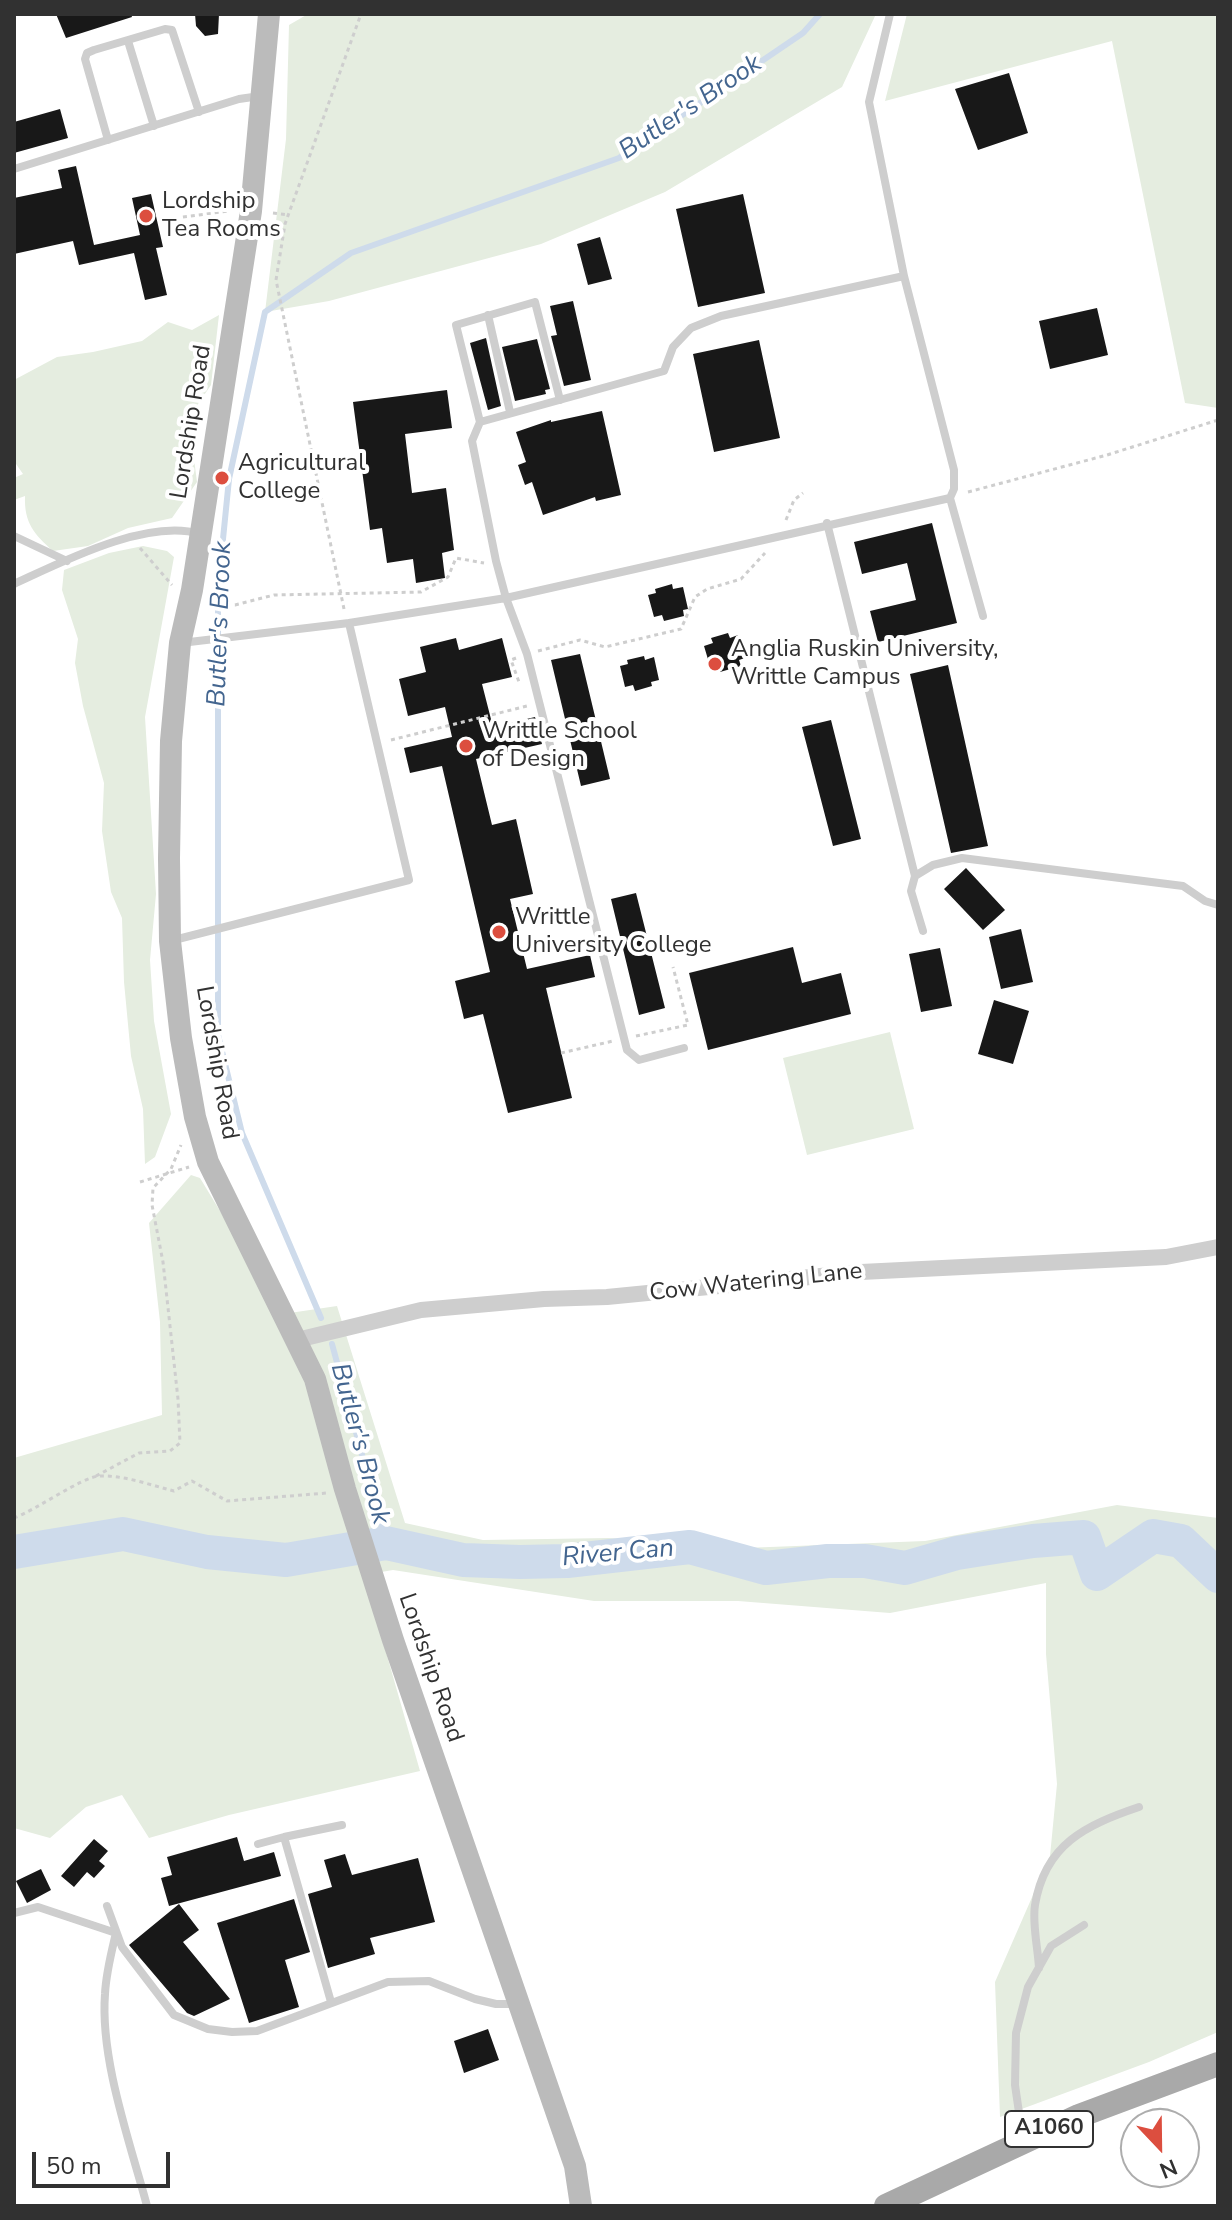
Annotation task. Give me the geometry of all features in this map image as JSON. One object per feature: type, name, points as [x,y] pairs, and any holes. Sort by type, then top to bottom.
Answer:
[{"type":"main road","name":"A1060","points":[[886,2206],[1079,2116],[1218,2064]]},
{"type":"street","name":"Lordship Road","points":[[269,14],[251,211],[180,643],[171,741],[170,941],[181,1038],[195,1117],[208,1162],[315,1379],[369,1567],[575,2166],[581,2206]]},
{"type":"street","name":"Cow Watering Lane","points":[[297,1340],[421,1310],[621,1296],[861,1272],[1166,1257],[1218,1247]]},
{"type":"lane","points":[[890,14],[869,102],[904,276],[954,470],[954,489],[950,498],[983,616]]},
{"type":"lane","points":[[108,140],[85,59],[87,53],[165,29],[172,30],[199,112]]},
{"type":"lane","points":[[128,41],[154,126]]},
{"type":"lane","points":[[14,169],[239,99],[261,96]]},
{"type":"lane","points":[[480,422],[664,371],[673,347],[691,328],[721,316],[904,276]]},
{"type":"lane","points":[[560,400],[535,302],[456,325],[480,422],[472,441],[496,561],[527,654],[627,1050],[639,1060],[684,1048]]},
{"type":"lane","points":[[488,315],[510,412]]},
{"type":"lane","points":[[180,643],[349,623],[506,598],[827,523],[950,498]]},
{"type":"lane","points":[[827,523],[915,876],[911,891],[923,931]]},
{"type":"lane","points":[[14,584],[147,532],[200,534]]},
{"type":"lane","points":[[14,536],[67,561]]},
{"type":"lane","points":[[170,941],[409,880],[349,623]]},
{"type":"lane","points":[[915,876],[933,865],[962,858],[1183,886],[1205,901],[1218,905]]},
{"type":"lane","points":[[1039,1969],[1035,1907],[1044,1873],[1063,1847],[1080,1831],[1139,1807]]},
{"type":"lane","points":[[258,1844],[342,1825]]},
{"type":"lane","points":[[284,1837],[331,2002]]},
{"type":"lane","points":[[107,1906],[116,1933],[131,1960],[174,2015],[194,2025],[232,2032],[257,2031],[388,1982],[429,1981],[475,1999],[496,2004],[518,2004]]},
{"type":"lane","points":[[14,1913],[38,1907],[116,1933]]},
{"type":"lane","points":[[1023,2141],[1015,2085],[1016,2033],[1028,1987],[1051,1946],[1084,1925]]},
{"type":"lane","points":[[116,1933],[104,1998],[107,2051],[147,2206]]},
{"type":"path","points":[[349,623],[340,594],[276,280],[285,224],[361,14]]},
{"type":"path","points":[[950,498],[1107,455],[1218,420]]},
{"type":"path","points":[[519,683],[511,660],[527,654],[580,640],[605,647],[681,629],[695,597],[707,589],[741,579],[780,535],[794,500],[803,493]]},
{"type":"path","points":[[147,542],[138,546],[175,588],[177,573]]},
{"type":"path","points":[[211,603],[235,605],[274,595],[421,592],[448,577],[456,558],[482,563],[496,561]]},
{"type":"path","points":[[377,743],[540,705]]},
{"type":"path","points":[[561,1053],[688,1025],[673,967]]},
{"type":"path","points":[[14,1518],[139,1453],[170,1451],[180,1443],[163,1262],[152,1205],[153,1188],[166,1175],[195,1117]]},
{"type":"path","points":[[140,1182],[208,1162]]},
{"type":"path","points":[[96,1476],[174,1491],[192,1481],[227,1501],[337,1493],[345,1489]]},
{"type":"shaded area","points":[[308,14],[876,14],[842,87],[665,192],[541,244],[329,301],[265,312],[286,139],[289,25]]},
{"type":"shaded area","points":[[907,14],[1218,14],[1218,408],[1185,403],[1112,41],[885,101]]},
{"type":"shaded area","points":[[219,315],[211,385],[198,404],[193,451],[197,482],[172,518],[128,528],[88,546],[53,551],[32,527],[26,514],[25,496],[14,500],[14,478],[23,474],[14,461],[14,380],[57,357],[142,341],[168,322],[192,330]]},
{"type":"shaded area","points":[[143,546],[167,551],[174,557],[145,717],[156,894],[150,960],[154,1021],[171,1114],[155,1157],[145,1164],[143,1109],[131,1056],[124,982],[122,918],[111,892],[102,831],[104,783],[75,663],[78,639],[62,590],[64,570],[109,553]]},
{"type":"shaded area","points":[[890,1032],[914,1129],[807,1155],[783,1058]]},
{"type":"shaded area","points":[[191,1175],[200,1178],[248,1257],[276,1315],[337,1306],[405,1523],[483,1540],[609,1538],[744,1548],[925,1541],[1117,1505],[1218,1518],[1218,2032],[1149,2062],[1000,2117],[995,1982],[1050,1856],[1057,1784],[1046,1654],[1046,1583],[890,1613],[738,1601],[594,1601],[393,1570],[364,1575],[420,1771],[229,1815],[149,1838],[122,1795],[86,1807],[50,1838],[14,1828],[14,1458],[162,1415],[160,1322],[149,1223]]},
{"type":"building","points":[[56,14],[131,14],[132,17],[66,38]]},
{"type":"building","points":[[195,14],[219,14],[218,34],[205,36],[196,26]]},
{"type":"building","points":[[1009,73],[1028,133],[978,150],[955,89]]},
{"type":"building","points":[[60,109],[68,138],[14,153],[14,122]]},
{"type":"building","points":[[76,166],[94,245],[140,235],[132,198],[151,194],[163,247],[156,248],[167,295],[145,300],[134,253],[79,265],[73,241],[14,254],[14,198],[62,188],[58,170]]},
{"type":"building","points":[[743,194],[765,293],[698,307],[676,209]]},
{"type":"building","points":[[600,237],[612,279],[588,285],[577,244]]},
{"type":"building","points":[[573,301],[591,380],[564,386],[551,336],[557,335],[550,306]]},
{"type":"building","points":[[1097,308],[1108,355],[1050,369],[1039,321]]},
{"type":"building","points":[[486,338],[501,406],[488,410],[470,343]]},
{"type":"building","points":[[537,339],[550,389],[545,390],[546,394],[515,401],[502,347]]},
{"type":"building","points":[[759,340],[780,438],[714,452],[693,354]]},
{"type":"building","points":[[447,390],[452,428],[405,434],[412,493],[446,488],[454,550],[442,553],[445,578],[416,583],[413,559],[387,563],[382,528],[370,530],[353,402]]},
{"type":"building","points":[[602,411],[621,495],[596,501],[595,497],[543,515],[532,482],[525,485],[518,465],[526,462],[516,432],[551,420]]},
{"type":"building","points":[[932,523],[957,623],[878,642],[870,611],[916,600],[907,563],[862,574],[854,542]]},
{"type":"building","points":[[672,584],[673,589],[683,587],[688,609],[683,610],[684,616],[664,621],[662,615],[654,617],[648,595],[656,593],[655,589]]},
{"type":"building","points":[[728,633],[730,638],[738,635],[745,658],[739,660],[741,666],[720,672],[717,664],[710,666],[704,646],[713,643],[711,638]]},
{"type":"building","name":"Writtle University College","points":[[456,638],[459,650],[502,638],[512,677],[482,684],[493,727],[535,717],[542,744],[476,759],[492,825],[516,819],[533,894],[510,899],[527,969],[590,955],[595,977],[546,988],[572,1098],[508,1113],[483,1014],[464,1019],[455,981],[490,972],[442,766],[410,773],[404,748],[452,737],[445,707],[408,716],[399,679],[426,672],[420,647]]},
{"type":"building","points":[[580,654],[610,779],[581,786],[551,660]]},
{"type":"building","points":[[644,656],[645,660],[654,657],[659,680],[651,682],[652,686],[635,691],[633,685],[625,687],[620,666],[628,664],[627,660]]},
{"type":"building","points":[[948,665],[988,846],[951,853],[910,674]]},
{"type":"building","points":[[831,720],[861,839],[833,846],[802,727]]},
{"type":"building","points":[[966,868],[1005,910],[983,930],[944,889]]},
{"type":"building","points":[[636,893],[665,1008],[639,1015],[611,899]]},
{"type":"building","points":[[1021,929],[1033,982],[1001,989],[989,937]]},
{"type":"building","points":[[793,947],[802,983],[841,973],[851,1014],[708,1050],[689,973]]},
{"type":"building","points":[[940,948],[952,1006],[921,1012],[909,954]]},
{"type":"building","points":[[994,1000],[1029,1011],[1013,1064],[978,1054]]},
{"type":"building","points":[[237,1837],[244,1861],[274,1852],[281,1876],[169,1906],[161,1878],[172,1875],[167,1857]]},
{"type":"building","points":[[94,1839],[108,1851],[99,1861],[105,1866],[94,1878],[87,1872],[74,1887],[61,1876]]},
{"type":"building","points":[[345,1854],[352,1875],[418,1858],[435,1922],[370,1938],[375,1954],[328,1968],[308,1894],[332,1887],[324,1860]]},
{"type":"building","points":[[41,1869],[51,1890],[27,1903],[16,1881]]},
{"type":"building","points":[[294,1899],[310,1952],[285,1960],[299,2007],[249,2023],[217,1923]]},
{"type":"building","points":[[179,1904],[199,1930],[183,1942],[230,1999],[194,2016],[187,2013],[129,1945]]},
{"type":"building","points":[[488,2029],[499,2060],[464,2073],[454,2041]]},
{"type":"waterway","name":"Butler's Brook","points":[[321,1318],[242,1133],[218,1035],[218,589],[229,479],[265,312],[351,253],[619,158],[803,33],[820,14]]},
{"type":"waterway","name":"Butler's Brook","points":[[332,1344],[386,1543]]},
{"type":"waterway","name":"River Can","points":[[14,1552],[123,1534],[207,1552],[286,1560],[386,1543],[463,1560],[567,1561],[690,1547],[766,1568],[828,1561],[865,1561],[905,1568],[957,1553],[1033,1541],[1084,1537],[1097,1574],[1153,1536],[1181,1541],[1218,1576]]},
{"type":"place","name":"Lordship Tea Rooms","points":[[146,216]]},
{"type":"place","name":"Agricultural College","points":[[222,478]]},
{"type":"place","name":"Anglia Ruskin University, Writtle Campus","points":[[715,664]]},
{"type":"place","name":"Writtle School of Design","points":[[466,746]]},
{"type":"place","name":"Writtle University College","points":[[499,932]]}]
